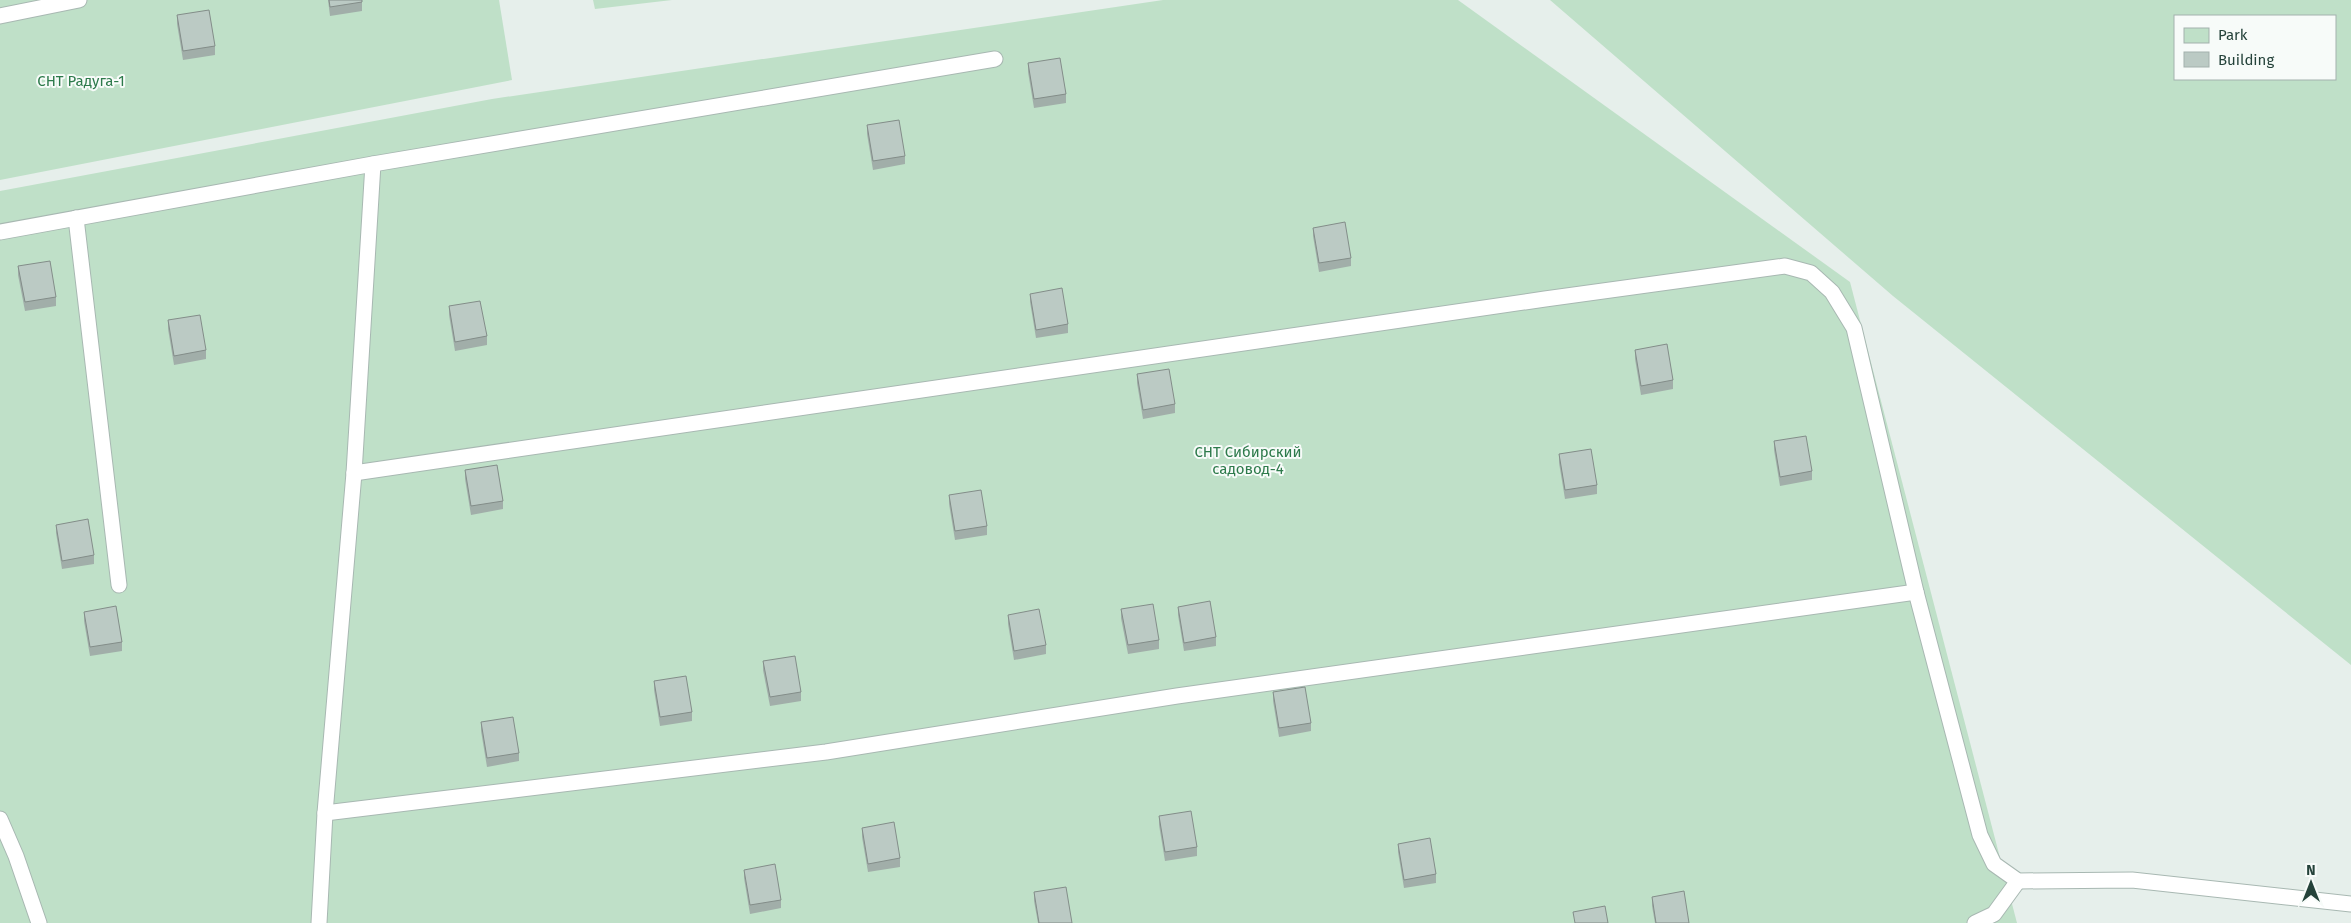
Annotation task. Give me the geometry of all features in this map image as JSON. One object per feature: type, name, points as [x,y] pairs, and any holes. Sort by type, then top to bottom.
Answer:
[{"type":"lane","points":[[0,16],[79,0]]},
{"type":"lane","points":[[0,232],[373,164],[995,59]]},
{"type":"lane","points":[[319,923],[325,813],[354,473],[373,164]]},
{"type":"lane","points":[[76,218],[119,585]]},
{"type":"lane","points":[[354,473],[1545,299],[1785,266],[1811,273],[1832,292],[1854,328],[1916,592],[1980,835],[1994,864],[2018,881],[2132,880],[2351,904]]},
{"type":"lane","points":[[325,813],[826,752],[1177,696],[1916,592]]},
{"type":"lane","points":[[0,819],[16,856],[39,923]]},
{"type":"lane","points":[[1975,923],[1994,914],[2018,881]]},
{"type":"green space","name":"СНТ Радуга-1","points":[[0,0],[499,0],[512,80],[0,180]]},
{"type":"green space","points":[[593,0],[672,0],[595,9]]},
{"type":"green space","name":"СНТ Сибирский садовод-4","points":[[1163,0],[1458,0],[1850,282],[2017,923],[0,923],[0,191],[492,99]]},
{"type":"green space","points":[[1550,0],[2351,0],[2351,665],[1893,296]]},
{"type":"building","points":[[329,0],[362,0],[362,2],[330,7]]},
{"type":"building","points":[[209,10],[215,46],[183,51],[177,15]]},
{"type":"building","points":[[1060,58],[1066,94],[1034,99],[1028,63]]},
{"type":"building","points":[[899,120],[905,156],[873,161],[867,125]]},
{"type":"building","points":[[1345,222],[1351,258],[1319,263],[1313,228]]},
{"type":"building","points":[[50,261],[56,297],[25,302],[18,266]]},
{"type":"building","points":[[1062,288],[1068,324],[1036,330],[1030,294]]},
{"type":"building","points":[[480,301],[487,336],[455,342],[449,306]]},
{"type":"building","points":[[200,315],[206,350],[174,356],[168,320]]},
{"type":"building","points":[[1667,344],[1673,380],[1641,386],[1635,350]]},
{"type":"building","points":[[1169,369],[1175,404],[1143,410],[1137,374]]},
{"type":"building","points":[[1806,436],[1812,471],[1780,477],[1774,441]]},
{"type":"building","points":[[1591,449],[1597,485],[1565,490],[1559,454]]},
{"type":"building","points":[[497,465],[503,501],[471,506],[465,470]]},
{"type":"building","points":[[981,490],[987,526],[955,531],[949,495]]},
{"type":"building","points":[[88,519],[94,555],[62,561],[56,525]]},
{"type":"building","points":[[1210,601],[1216,637],[1184,643],[1178,607]]},
{"type":"building","points":[[1153,604],[1159,640],[1128,645],[1121,609]]},
{"type":"building","points":[[116,606],[122,642],[90,647],[84,612]]},
{"type":"building","points":[[1039,609],[1046,645],[1014,651],[1008,615]]},
{"type":"building","points":[[795,656],[801,692],[770,697],[763,661]]},
{"type":"building","points":[[686,676],[692,712],[660,717],[654,681]]},
{"type":"building","points":[[1305,687],[1311,723],[1279,728],[1273,692]]},
{"type":"building","points":[[513,717],[519,753],[487,758],[481,722]]},
{"type":"building","points":[[1191,811],[1197,847],[1165,852],[1159,816]]},
{"type":"building","points":[[894,822],[900,858],[868,864],[862,828]]},
{"type":"building","points":[[1430,838],[1436,874],[1404,880],[1398,844]]},
{"type":"building","points":[[775,864],[781,900],[750,905],[744,870]]},
{"type":"building","points":[[1066,887],[1072,923],[1039,923],[1034,892]]},
{"type":"building","points":[[1684,891],[1689,923],[1656,923],[1652,897]]},
{"type":"building","points":[[1605,906],[1608,923],[1575,923],[1573,912]]}]
